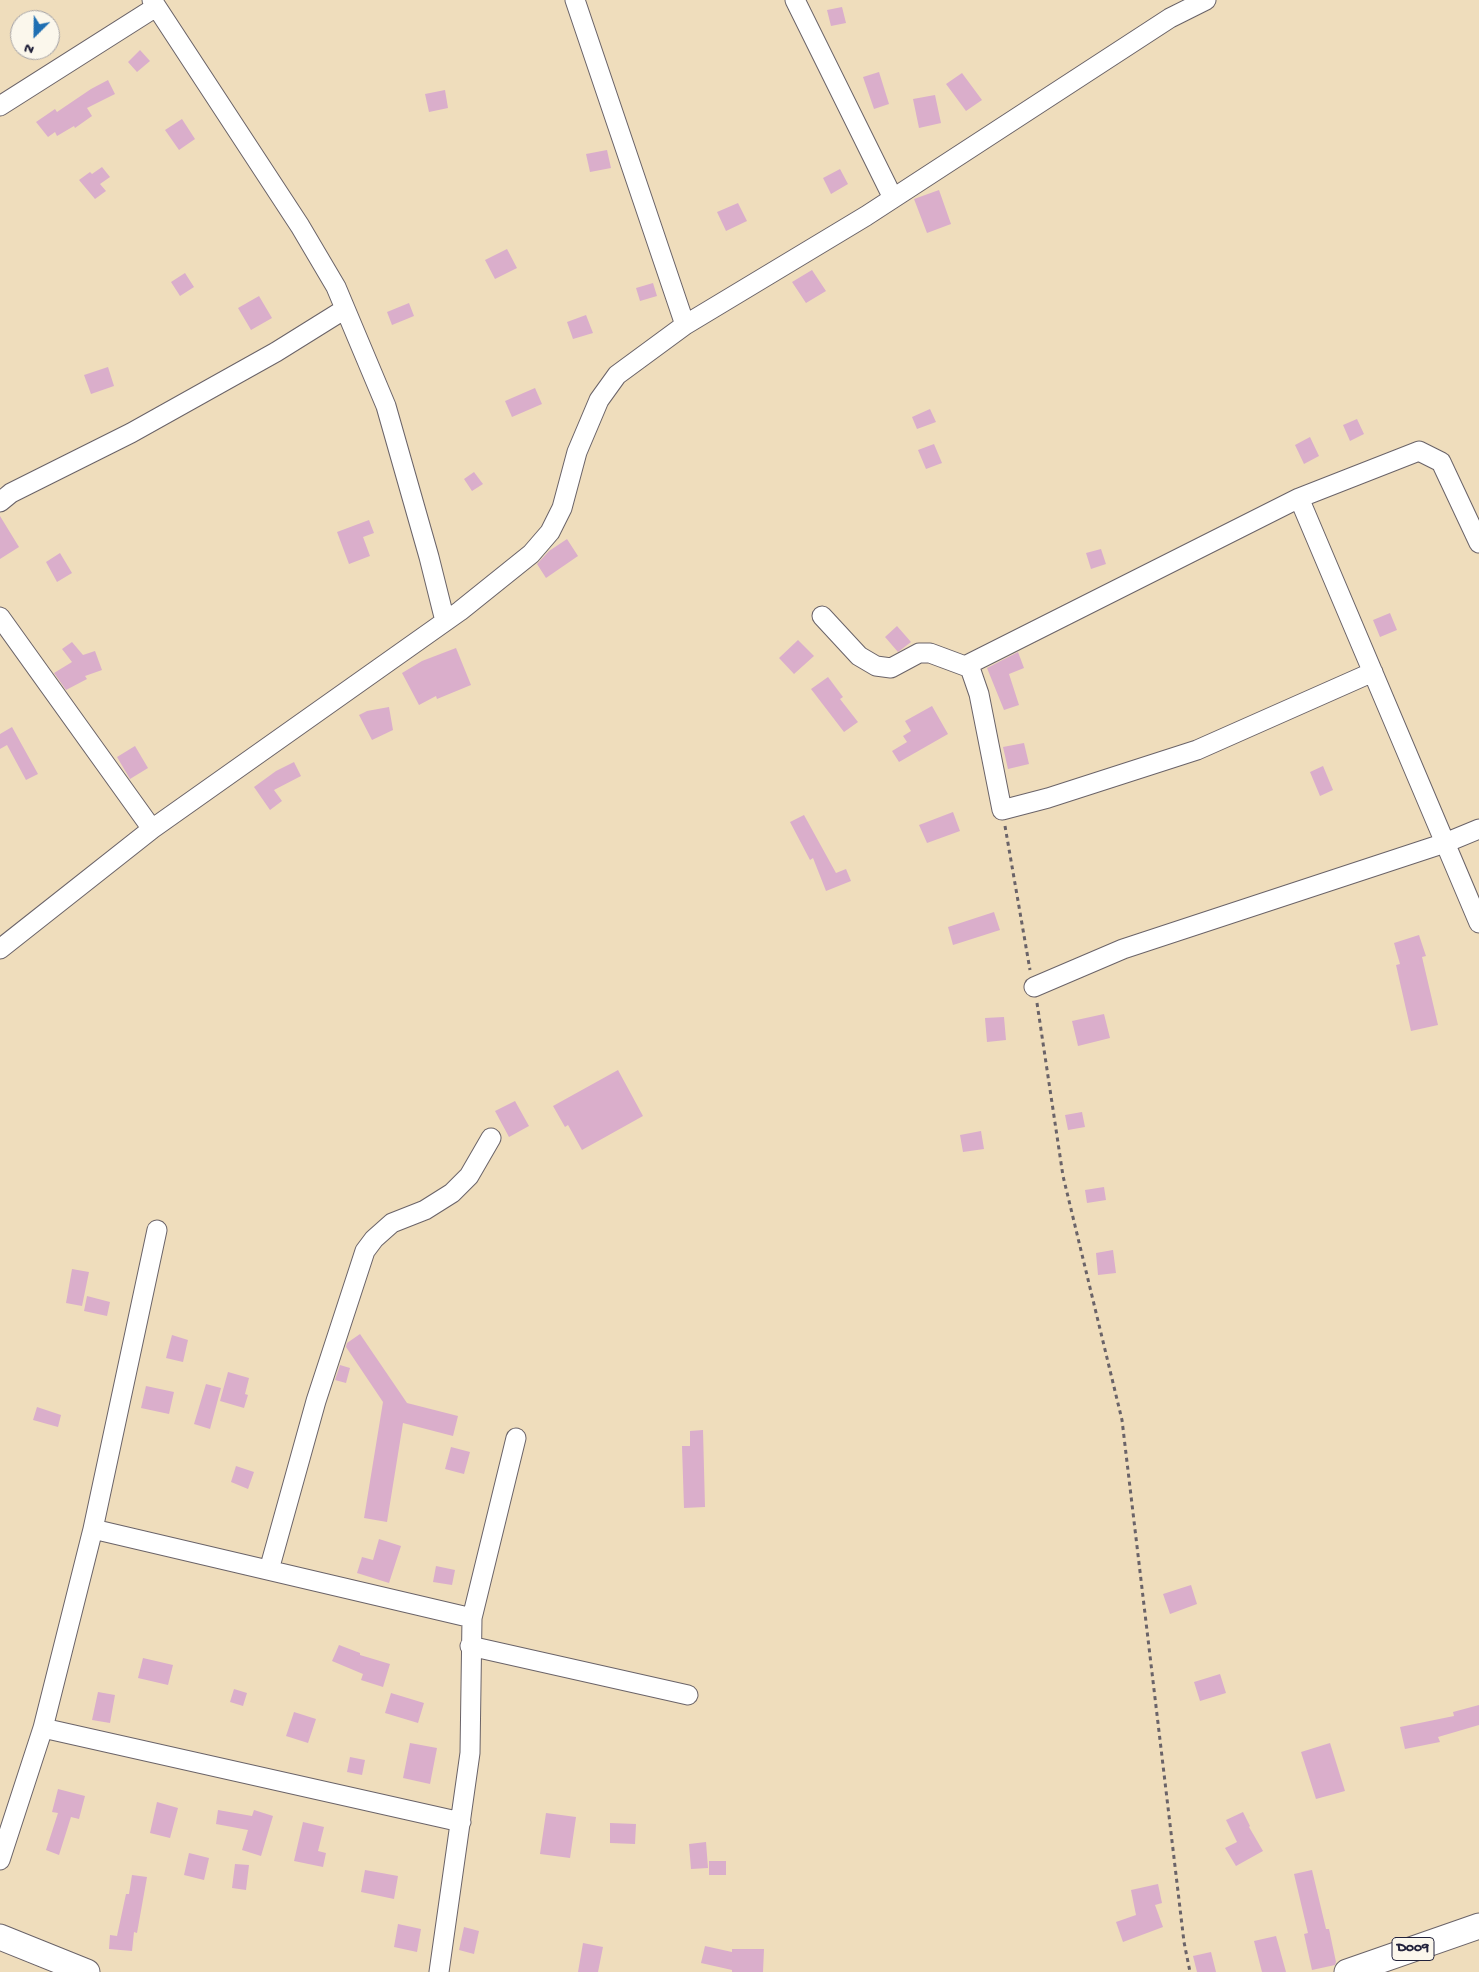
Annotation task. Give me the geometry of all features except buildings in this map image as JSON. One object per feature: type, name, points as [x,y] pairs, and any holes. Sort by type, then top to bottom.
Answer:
[{"type":"main road","name":"D009","points":[[1347,1972],[1479,1926]]},
{"type":"main road","points":[[0,1937],[87,1972]]},
{"type":"street","points":[[575,0],[685,325]]},
{"type":"street","points":[[795,0],[893,198]]},
{"type":"street","points":[[0,949],[152,829],[445,621],[531,554],[550,532],[562,508],[577,452],[599,400],[617,375],[685,325],[893,198],[1170,18],[1206,0]]},
{"type":"street","points":[[0,106],[154,3],[300,226],[336,287],[386,406],[429,557],[445,621]]},
{"type":"street","points":[[0,502],[12,493],[131,433],[276,352],[345,309]]},
{"type":"street","points":[[822,616],[859,656],[876,666],[891,668],[919,653],[930,653],[958,665],[969,665],[1299,498],[1419,451],[1441,462],[1479,543]]},
{"type":"street","points":[[1299,498],[1479,923]]},
{"type":"street","points":[[0,617],[152,829]]},
{"type":"street","points":[[969,665],[979,694],[1002,810],[1048,798],[1197,750],[1373,672]]},
{"type":"street","points":[[1034,987],[1123,949],[1445,843],[1479,829]]},
{"type":"street","points":[[270,1570],[316,1401],[366,1251],[374,1239],[392,1223],[425,1210],[452,1193],[469,1176],[491,1138]]},
{"type":"street","points":[[0,1860],[43,1728],[93,1530],[157,1230]]},
{"type":"street","points":[[439,1972],[470,1753],[470,1646],[472,1618],[516,1438]]},
{"type":"street","points":[[93,1530],[472,1618]]},
{"type":"street","points":[[470,1646],[688,1695]]},
{"type":"street","points":[[43,1728],[460,1822]]},
{"type":"path","points":[[1002,810],[1044,1046],[1063,1176],[1122,1420],[1183,1932],[1190,1972]]}]
